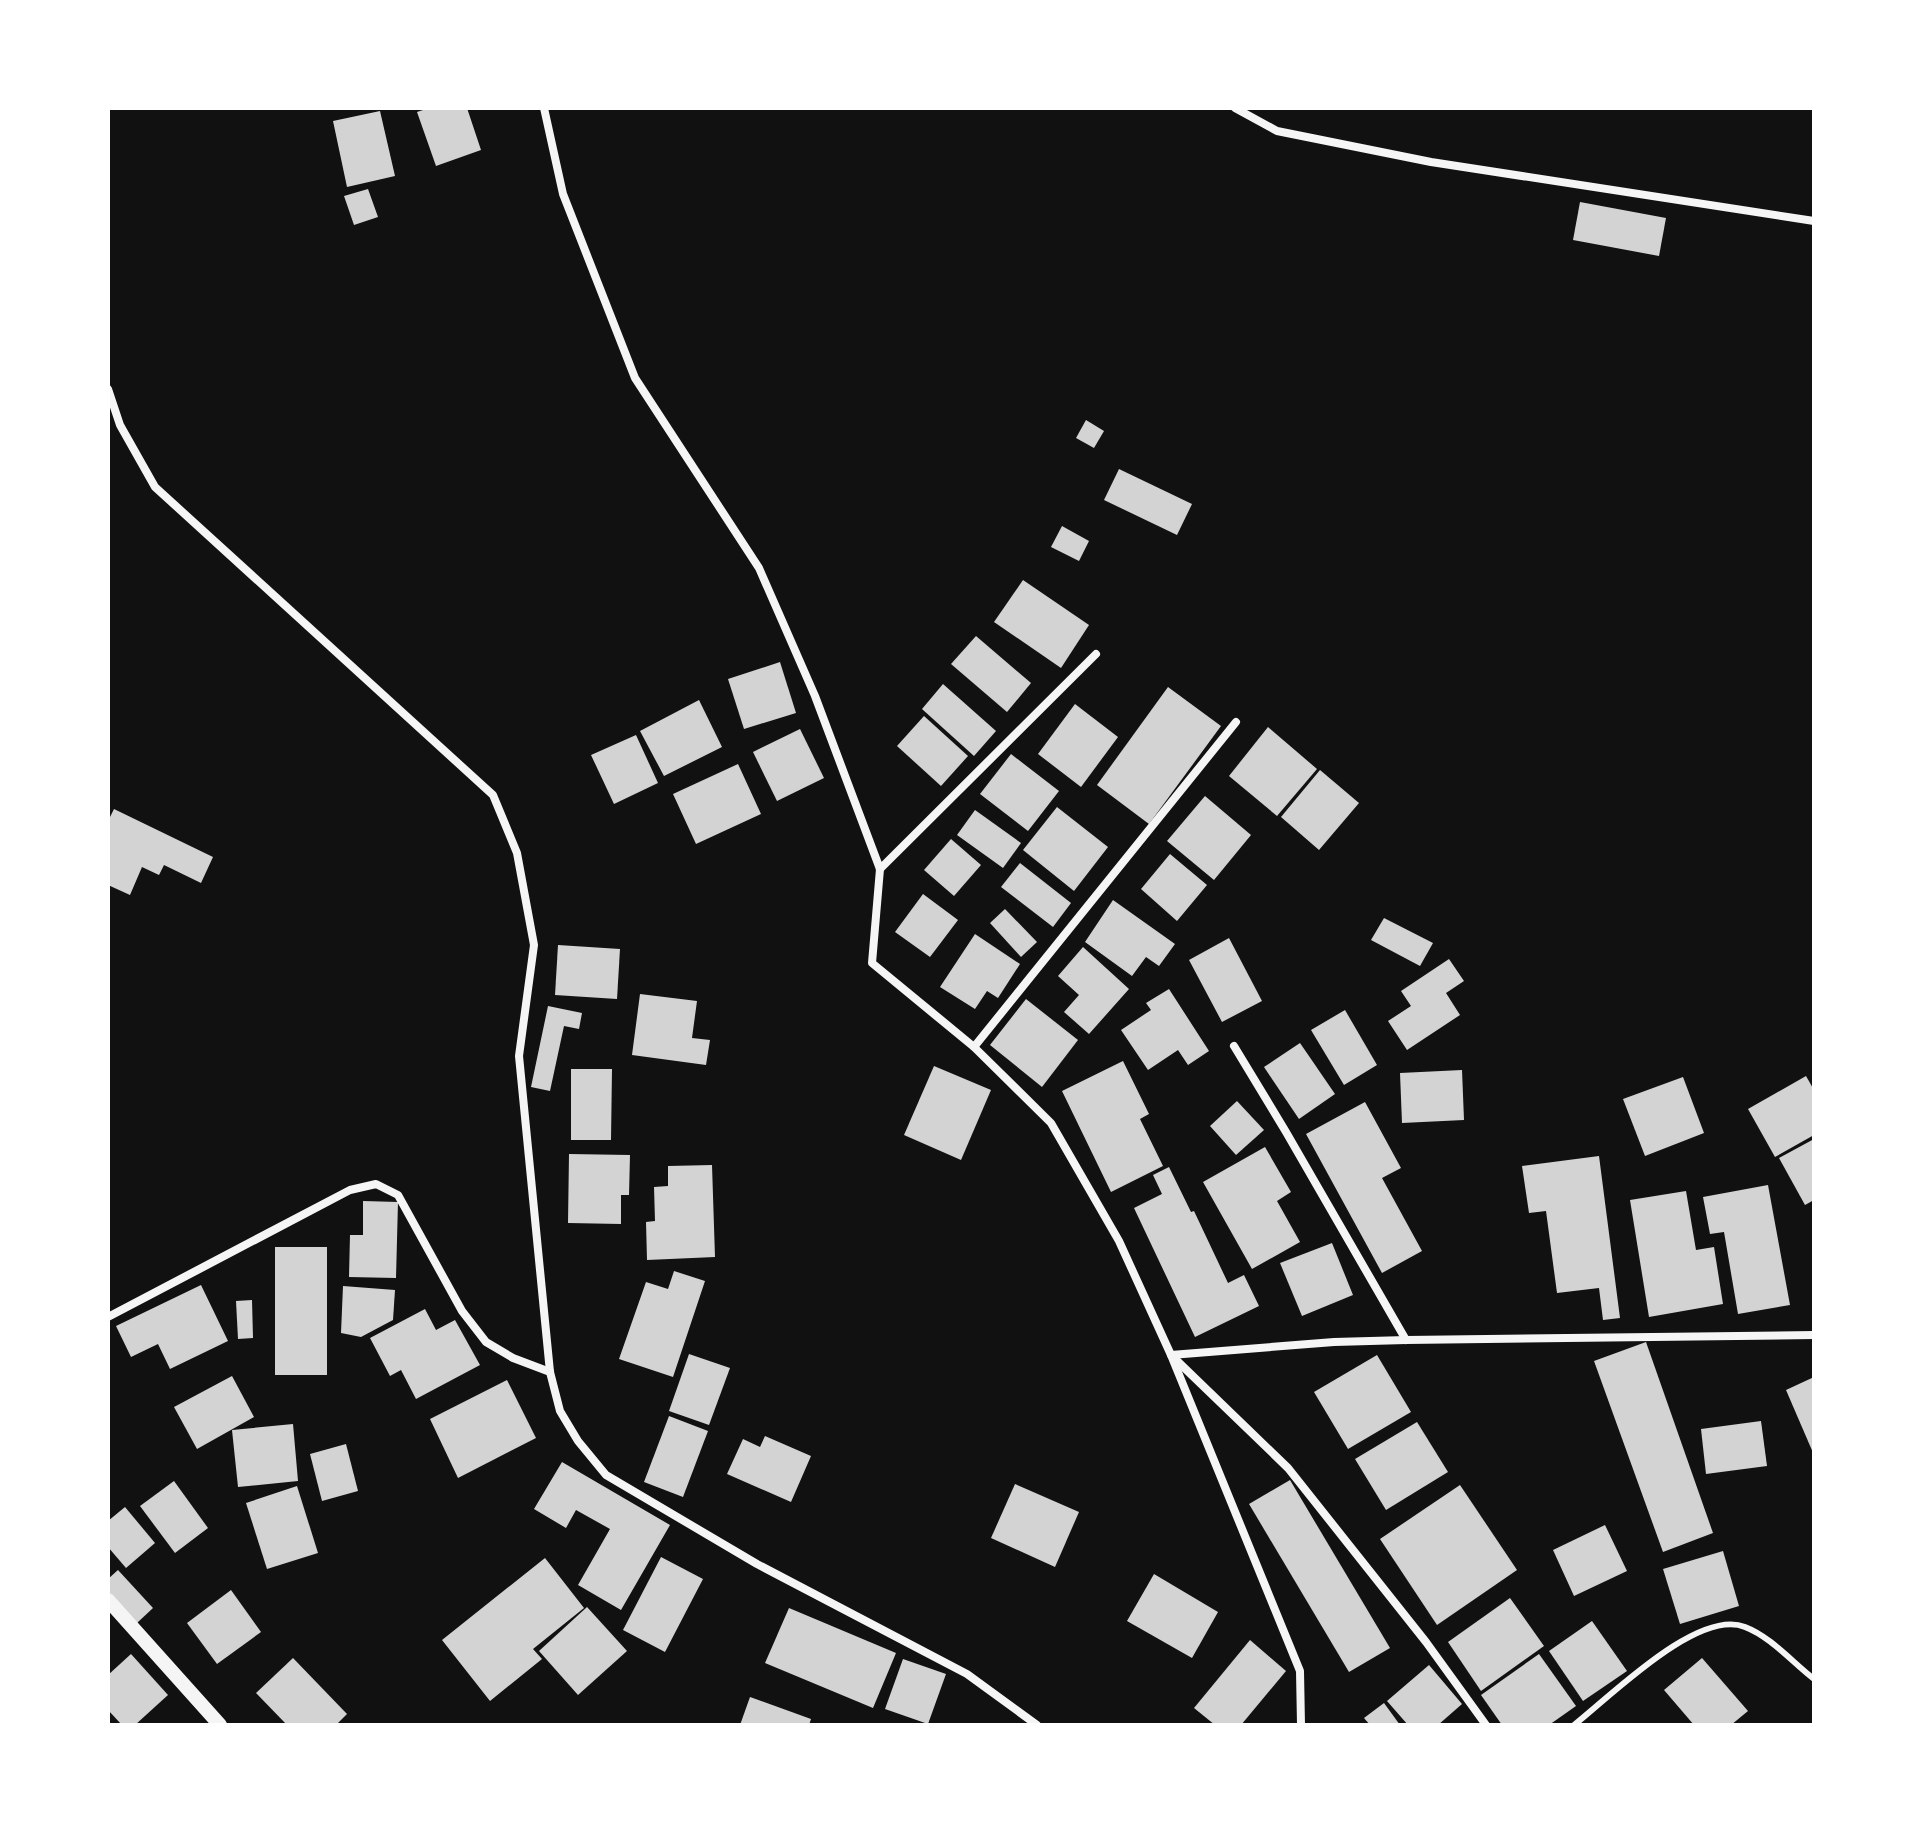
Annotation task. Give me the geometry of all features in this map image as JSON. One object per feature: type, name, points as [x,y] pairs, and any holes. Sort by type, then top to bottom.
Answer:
[{"type":"street","points":[[544,108],[563,194],[635,378],[759,568],[815,696],[880,869],[872,963],[974,1047],[1051,1123],[1119,1241],[1171,1355],[1300,1671],[1301,1725]]},
{"type":"street","points":[[1235,108],[1277,131],[1415,159],[1814,221]]},
{"type":"street","points":[[108,389],[120,425],[155,487],[493,795],[517,853],[534,945],[519,1056],[550,1372],[560,1411],[578,1441],[606,1475],[757,1564],[967,1674],[1037,1725]]},
{"type":"street","points":[[880,869],[1096,654]]},
{"type":"street","points":[[974,1047],[1236,722]]},
{"type":"street","points":[[1234,1046],[1406,1340]]},
{"type":"street","points":[[108,1317],[350,1190],[376,1184],[398,1195],[462,1311],[486,1342],[513,1358],[550,1372]]},
{"type":"street","points":[[1171,1355],[1334,1342],[1814,1335]]},
{"type":"street","points":[[1171,1355],[1288,1468],[1426,1642],[1486,1725]]},
{"type":"street","points":[[108,1600],[220,1725]]},
{"type":"lane","points":[[1574,1725],[1680,1640],[1721,1625],[1743,1626],[1814,1679]]},
{"type":"building","points":[[429,108],[467,108],[481,150],[436,166],[417,112]]},
{"type":"building","points":[[380,111],[395,176],[347,187],[333,121]]},
{"type":"building","points":[[368,189],[378,217],[354,225],[344,196]]},
{"type":"building","points":[[1580,202],[1666,218],[1659,256],[1573,240]]},
{"type":"building","points":[[1086,420],[1104,431],[1094,448],[1076,438]]},
{"type":"building","points":[[1119,469],[1192,504],[1177,535],[1104,500]]},
{"type":"building","points":[[1062,526],[1089,541],[1079,561],[1051,547]]},
{"type":"building","points":[[1023,580],[1089,625],[1061,668],[994,622]]},
{"type":"building","points":[[976,636],[1031,683],[1007,712],[951,664]]},
{"type":"building","points":[[780,662],[796,713],[744,729],[728,679]]},
{"type":"building","points":[[943,684],[996,731],[974,756],[922,709]]},
{"type":"building","points":[[1168,687],[1221,726],[1149,824],[1097,785]]},
{"type":"building","points":[[699,700],[722,747],[664,776],[640,731]]},
{"type":"building","points":[[1075,704],[1118,737],[1081,787],[1038,754]]},
{"type":"building","points":[[924,716],[968,756],[941,786],[897,746]]},
{"type":"building","points":[[1268,727],[1317,769],[1277,816],[1229,776]]},
{"type":"building","points":[[800,729],[824,778],[777,801],[753,752]]},
{"type":"building","points":[[636,735],[658,783],[614,804],[591,755]]},
{"type":"building","points":[[1011,754],[1059,791],[1028,831],[980,794]]},
{"type":"building","points":[[738,764],[761,814],[696,844],[673,794]]},
{"type":"building","points":[[1320,770],[1359,803],[1319,850],[1281,817]]},
{"type":"building","points":[[1205,796],[1251,835],[1214,880],[1167,841]]},
{"type":"building","points":[[1057,807],[1108,847],[1074,891],[1023,850]]},
{"type":"building","points":[[114,809],[213,857],[201,883],[164,865],[159,875],[142,867],[130,895],[108,885],[108,821]]},
{"type":"building","points":[[975,810],[1021,843],[1003,868],[957,835]]},
{"type":"building","points":[[951,839],[981,865],[954,896],[924,870]]},
{"type":"building","points":[[1170,854],[1207,885],[1177,921],[1141,889]]},
{"type":"building","points":[[1020,863],[1071,903],[1053,927],[1001,887]]},
{"type":"building","points":[[923,894],[958,920],[930,957],[895,932]]},
{"type":"building","points":[[1113,900],[1175,944],[1159,966],[1146,957],[1132,976],[1085,942]]},
{"type":"building","points":[[1005,909],[1037,942],[1021,957],[990,923]]},
{"type":"building","points":[[1384,918],[1433,943],[1420,966],[1371,940]]},
{"type":"building","points":[[975,934],[1020,964],[998,998],[987,991],[975,1009],[940,987]]},
{"type":"building","points":[[1229,938],[1262,1001],[1222,1022],[1189,960]]},
{"type":"building","points":[[558,945],[620,949],[617,999],[555,995]]},
{"type":"building","points":[[1083,947],[1129,989],[1089,1034],[1064,1012],[1079,995],[1058,976]]},
{"type":"building","points":[[1449,959],[1464,981],[1446,993],[1460,1015],[1407,1050],[1388,1021],[1411,1006],[1401,991]]},
{"type":"building","points":[[1169,989],[1209,1051],[1188,1065],[1178,1050],[1148,1070],[1121,1030],[1151,1010],[1146,1003]]},
{"type":"building","points":[[640,994],[697,1001],[692,1038],[710,1040],[706,1065],[632,1055]]},
{"type":"building","points":[[1026,999],[1078,1040],[1042,1087],[990,1045]]},
{"type":"building","points":[[548,1006],[582,1013],[579,1029],[564,1026],[550,1091],[531,1087]]},
{"type":"building","points":[[1345,1010],[1377,1065],[1344,1085],[1311,1030]]},
{"type":"building","points":[[1300,1043],[1335,1094],[1299,1119],[1264,1067]]},
{"type":"building","points":[[1123,1061],[1149,1114],[1140,1119],[1163,1166],[1111,1192],[1062,1091]]},
{"type":"building","points":[[934,1066],[991,1090],[961,1160],[904,1135]]},
{"type":"building","points":[[571,1069],[612,1069],[611,1140],[571,1140]]},
{"type":"building","points":[[1462,1070],[1464,1120],[1402,1123],[1400,1073]]},
{"type":"building","points":[[1806,1076],[1814,1090],[1814,1135],[1775,1157],[1748,1109]]},
{"type":"building","points":[[1683,1077],[1704,1133],[1645,1156],[1623,1099]]},
{"type":"building","points":[[1237,1101],[1264,1130],[1236,1155],[1210,1126]]},
{"type":"building","points":[[1365,1102],[1401,1168],[1382,1178],[1422,1251],[1382,1273],[1306,1134]]},
{"type":"building","points":[[1814,1139],[1814,1200],[1805,1205],[1779,1158]]},
{"type":"building","points":[[1265,1147],[1291,1192],[1277,1201],[1300,1242],[1252,1269],[1203,1182]]},
{"type":"building","points":[[569,1154],[630,1155],[629,1195],[621,1195],[621,1224],[568,1223]]},
{"type":"building","points":[[1599,1156],[1620,1318],[1603,1320],[1599,1288],[1557,1293],[1546,1211],[1529,1213],[1522,1166]]},
{"type":"building","points":[[712,1165],[715,1257],[647,1260],[646,1222],[655,1221],[654,1187],[668,1186],[668,1166]]},
{"type":"building","points":[[1169,1167],[1228,1283],[1244,1275],[1259,1306],[1195,1337],[1134,1208],[1162,1194],[1153,1175]]},
{"type":"building","points":[[1768,1185],[1790,1305],[1738,1314],[1724,1232],[1710,1234],[1703,1197]]},
{"type":"building","points":[[1686,1191],[1696,1250],[1714,1247],[1723,1304],[1649,1317],[1630,1200]]},
{"type":"building","points":[[363,1201],[398,1202],[396,1278],[349,1277],[350,1235],[363,1235]]},
{"type":"building","points":[[1332,1243],[1353,1295],[1302,1316],[1280,1263]]},
{"type":"building","points":[[275,1247],[327,1247],[327,1375],[275,1375]]},
{"type":"building","points":[[674,1271],[705,1281],[673,1377],[619,1359],[646,1282],[668,1289]]},
{"type":"building","points":[[201,1285],[228,1341],[170,1369],[158,1344],[131,1357],[116,1326]]},
{"type":"building","points":[[343,1286],[395,1290],[393,1320],[361,1337],[341,1333]]},
{"type":"building","points":[[252,1300],[253,1338],[238,1339],[236,1301]]},
{"type":"building","points":[[425,1309],[436,1330],[455,1320],[480,1365],[416,1399],[401,1370],[390,1376],[370,1338]]},
{"type":"building","points":[[1646,1342],[1713,1533],[1663,1552],[1594,1361]]},
{"type":"building","points":[[689,1354],[730,1368],[709,1425],[669,1411]]},
{"type":"building","points":[[1377,1355],[1411,1412],[1348,1449],[1314,1392]]},
{"type":"building","points":[[232,1376],[254,1417],[197,1449],[174,1407]]},
{"type":"building","points":[[1814,1377],[1814,1455],[1786,1390]]},
{"type":"building","points":[[507,1380],[536,1438],[458,1478],[430,1419]]},
{"type":"building","points":[[669,1416],[708,1431],[683,1497],[644,1482]]},
{"type":"building","points":[[1761,1421],[1767,1466],[1706,1474],[1701,1429]]},
{"type":"building","points":[[1417,1422],[1448,1472],[1386,1510],[1355,1459]]},
{"type":"building","points":[[293,1424],[298,1481],[238,1487],[232,1430]]},
{"type":"building","points":[[765,1436],[811,1456],[791,1502],[727,1474],[743,1439],[760,1447]]},
{"type":"building","points":[[346,1444],[358,1491],[322,1501],[310,1454]]},
{"type":"building","points":[[562,1462],[670,1525],[621,1610],[578,1585],[610,1529],[576,1510],[566,1528],[534,1509]]},
{"type":"building","points":[[1290,1480],[1390,1648],[1349,1672],[1249,1504]]},
{"type":"building","points":[[174,1481],[208,1528],[175,1553],[140,1506]]},
{"type":"building","points":[[1015,1484],[1079,1512],[1055,1567],[991,1538]]},
{"type":"building","points":[[1460,1485],[1517,1570],[1437,1625],[1380,1539]]},
{"type":"building","points":[[297,1486],[318,1553],[267,1569],[246,1503]]},
{"type":"building","points":[[125,1507],[155,1543],[126,1568],[108,1547],[108,1521]]},
{"type":"building","points":[[1605,1525],[1627,1571],[1574,1596],[1553,1550]]},
{"type":"building","points":[[1723,1551],[1739,1606],[1680,1624],[1663,1569]]},
{"type":"building","points":[[661,1557],[703,1579],[665,1652],[623,1630]]},
{"type":"building","points":[[545,1558],[584,1608],[533,1649],[542,1659],[490,1701],[442,1640]]},
{"type":"building","points":[[118,1570],[153,1608],[137,1623],[108,1593],[108,1579]]},
{"type":"building","points":[[1154,1574],[1218,1612],[1192,1658],[1127,1621]]},
{"type":"building","points":[[231,1590],[261,1632],[217,1664],[187,1623]]},
{"type":"building","points":[[1510,1598],[1544,1646],[1481,1691],[1448,1642]]},
{"type":"building","points":[[587,1607],[627,1651],[578,1695],[539,1651]]},
{"type":"building","points":[[789,1608],[896,1653],[873,1708],[765,1663]]},
{"type":"building","points":[[1592,1621],[1627,1671],[1583,1701],[1549,1651]]},
{"type":"building","points":[[1250,1640],[1286,1671],[1241,1725],[1215,1725],[1194,1708]]},
{"type":"building","points":[[131,1654],[168,1695],[135,1725],[122,1725],[108,1710],[108,1675]]},
{"type":"building","points":[[1539,1654],[1576,1706],[1549,1725],[1502,1725],[1481,1695]]},
{"type":"building","points":[[293,1658],[347,1714],[336,1725],[287,1725],[256,1693]]},
{"type":"building","points":[[1702,1658],[1748,1711],[1731,1725],[1694,1725],[1664,1690]]},
{"type":"building","points":[[903,1659],[946,1674],[928,1724],[885,1709]]},
{"type":"building","points":[[1429,1665],[1462,1704],[1438,1725],[1408,1725],[1387,1701]]},
{"type":"building","points":[[750,1697],[811,1719],[809,1725],[740,1725]]},
{"type":"building","points":[[1384,1703],[1400,1725],[1370,1725],[1364,1718]]}]
